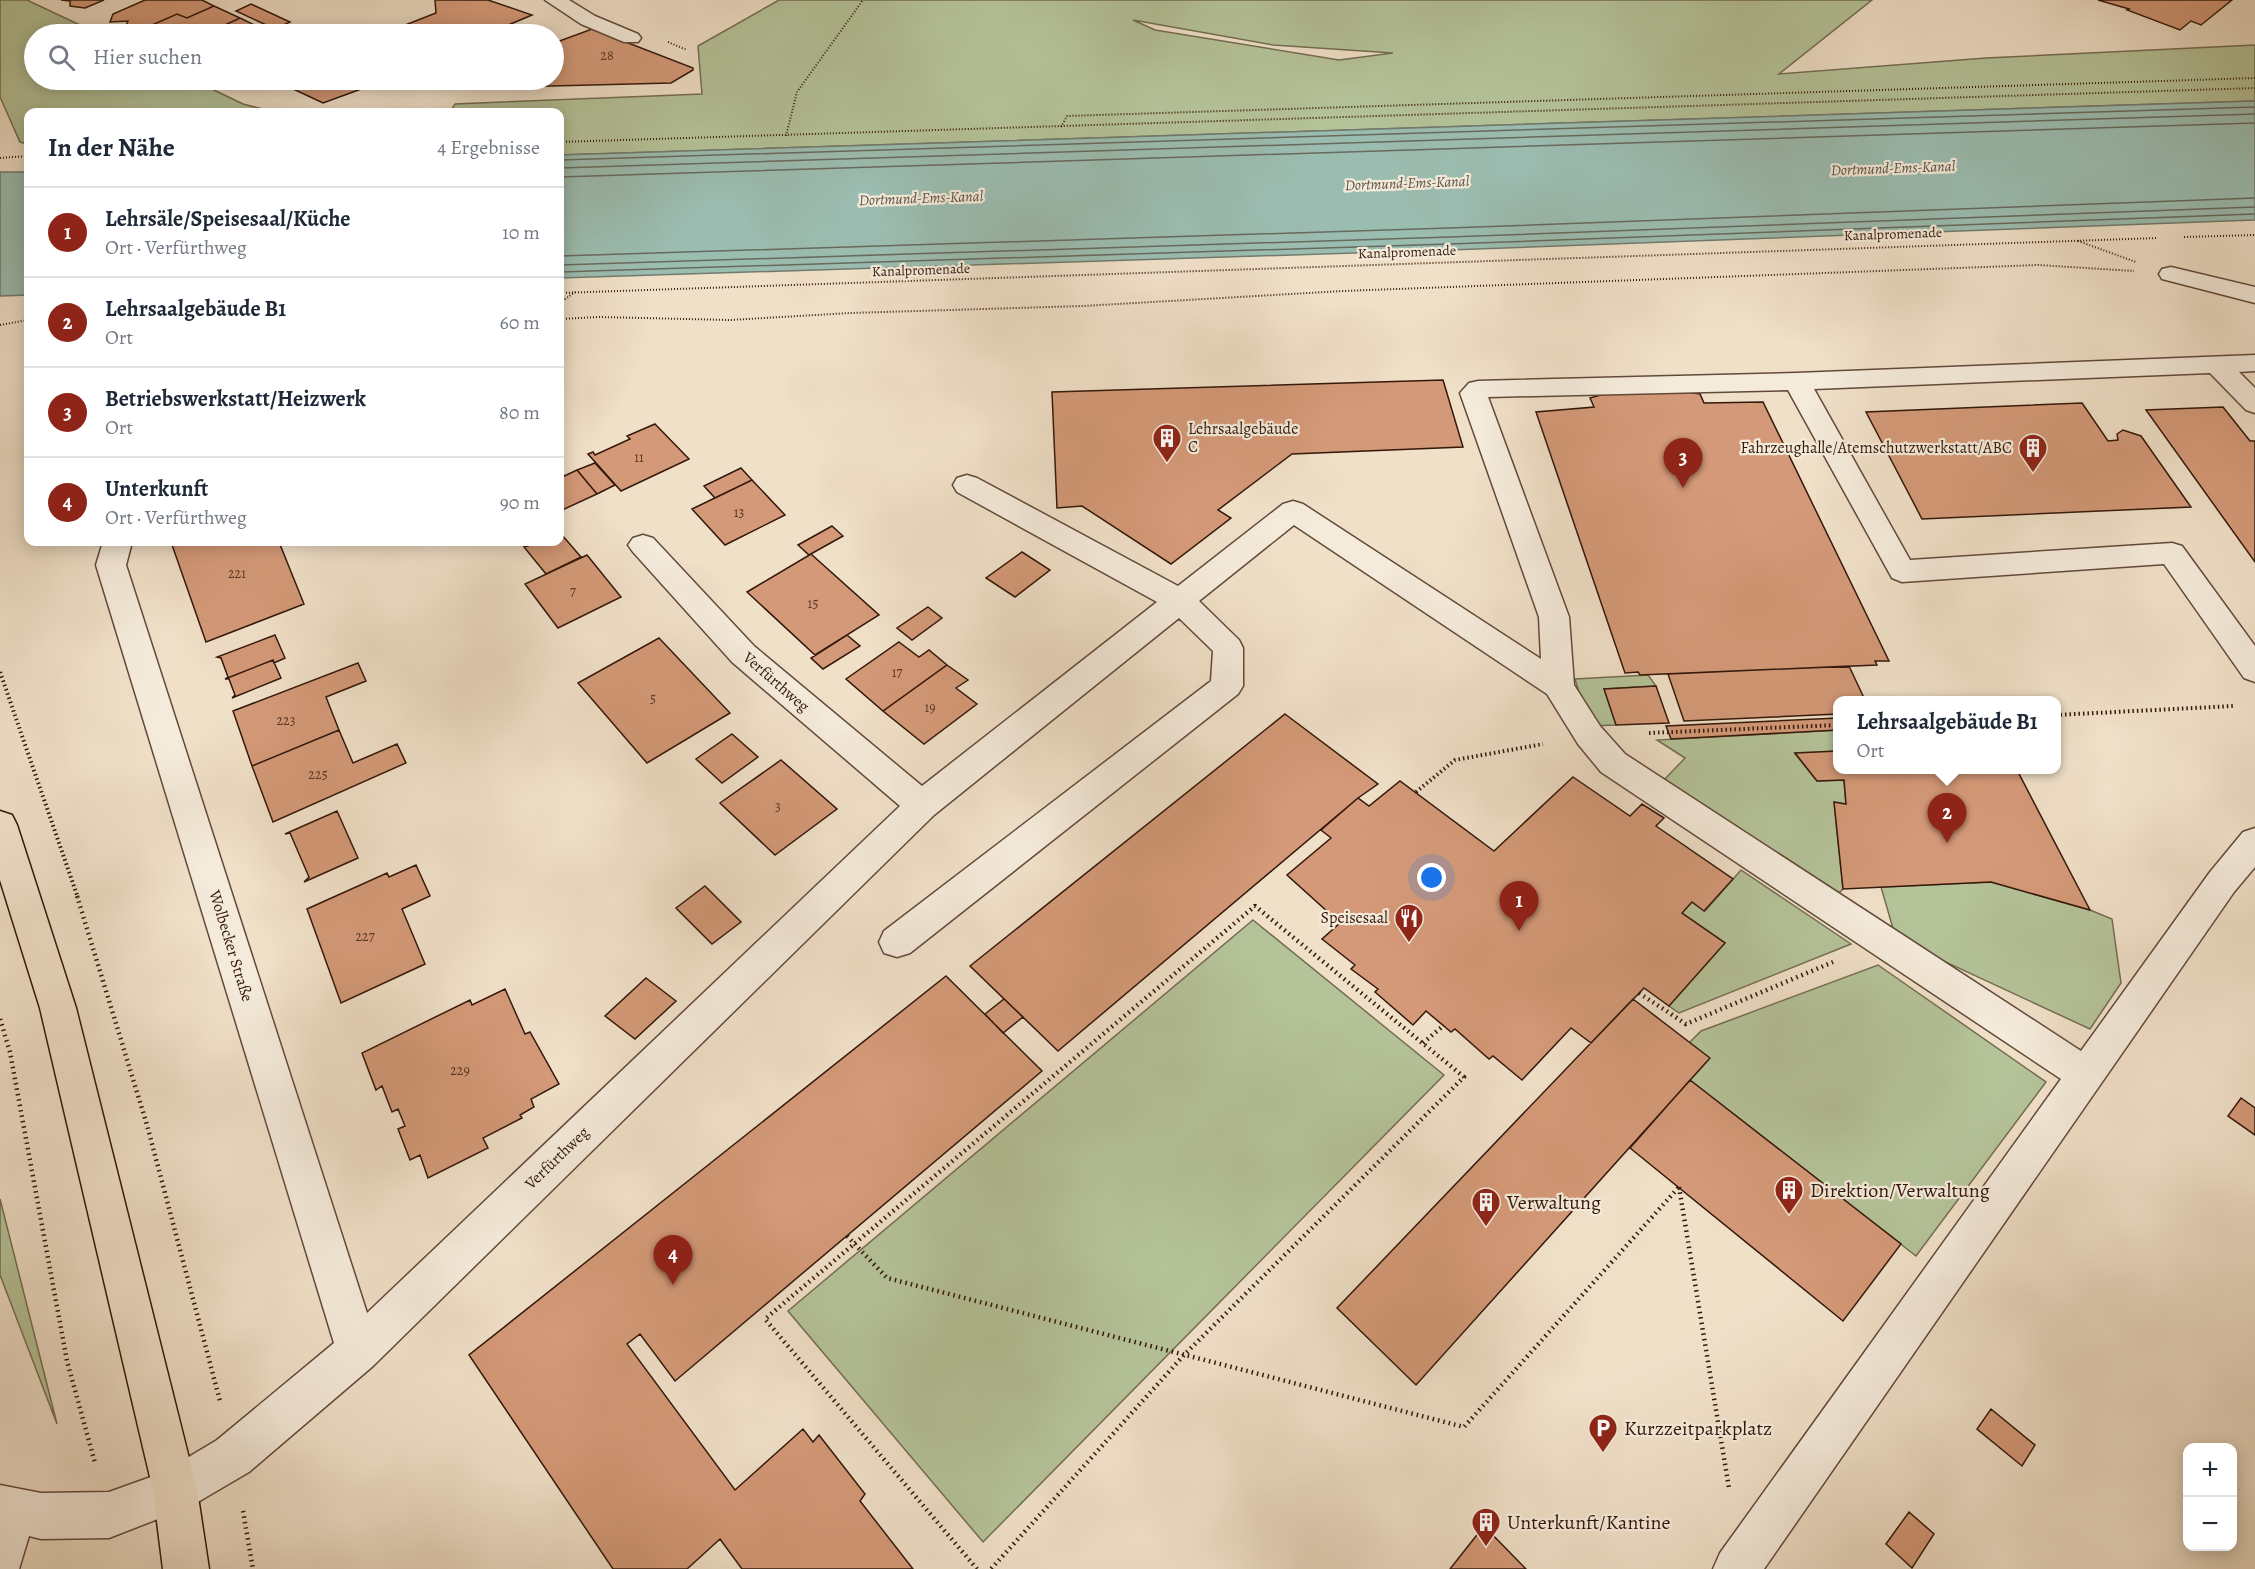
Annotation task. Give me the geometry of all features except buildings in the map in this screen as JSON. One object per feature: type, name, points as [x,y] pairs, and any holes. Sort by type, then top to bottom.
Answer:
[{"type":"main road","points":[[0,825],[58,1008],[175,1491],[186,1569]]},
{"type":"street","points":[[555,0],[588,20],[631,38]]},
{"type":"street","points":[[2170,274],[2255,296]]},
{"type":"street","points":[[2086,1075],[1613,763],[1589,735],[1558,686],[1554,617],[1473,393],[1478,389],[1797,381],[2255,363]]},
{"type":"street","points":[[2217,364],[2255,404]]},
{"type":"street","points":[[1797,381],[1902,571],[2172,554],[2255,670]]},
{"type":"street","points":[[897,942],[1227,686],[1228,648],[1171,609],[967,485]]},
{"type":"street","name":"Verfürthweg","points":[[175,1491],[233,1456],[358,1351],[922,805],[1293,511],[1558,686]]},
{"type":"street","name":"Verfürthweg","points":[[643,545],[743,654],[922,805]]},
{"type":"street","name":"Wolbecker Straße","points":[[116,546],[111,565],[358,1351]]},
{"type":"street","points":[[1739,1566],[2222,882],[2255,842]]},
{"type":"street","points":[[0,1560],[7,1509],[41,1516],[109,1515],[175,1491]]},
{"type":"path","points":[[786,136],[797,92],[863,0]]},
{"type":"path","points":[[1060,127],[1067,116],[2255,78]]},
{"type":"path","points":[[564,142],[2255,88]]},
{"type":"path","points":[[0,158],[24,156]]},
{"type":"path","points":[[2178,237],[2255,235]]},
{"type":"path","name":"Kanalpromenade","points":[[564,292],[2166,238]]},
{"type":"path","points":[[2076,240],[2170,274]]},
{"type":"path","points":[[564,319],[599,317],[730,320],[850,313],[1083,306],[1343,291],[2038,265],[2170,274]]},
{"type":"path","points":[[564,300],[575,292]]},
{"type":"path","points":[[0,325],[24,321]]},
{"type":"path","points":[[0,672],[29,751],[142,1102],[194,1293],[233,1456],[253,1569]]},
{"type":"path","points":[[2061,715],[2241,705]]},
{"type":"path","points":[[977,1569],[765,1319],[1255,906],[1464,1077],[1184,1355],[991,1569]]},
{"type":"path","points":[[1639,993],[1686,1024],[1882,941]]},
{"type":"path","points":[[0,1019],[10,1052],[67,1361],[109,1515]]},
{"type":"path","points":[[1423,1043],[1444,1025]]},
{"type":"path","points":[[847,1236],[887,1278],[1464,1427],[1679,1187],[1739,1566]]},
{"type":"green space","points":[[0,0],[27,0],[78,24],[24,24],[24,90],[214,90],[243,104],[258,108],[24,108],[24,143],[20,142],[0,97]]},
{"type":"green space","points":[[779,0],[1872,0],[1779,74],[1986,58],[2255,45],[2255,101],[564,155],[564,108],[452,108],[455,104],[702,94],[698,46]],"holes":[[[1133,20],[1273,45],[1393,53],[1339,60],[1155,30]]]},
{"type":"green space","points":[[1648,675],[1656,686],[1604,689],[1616,725],[1589,726],[1575,679]]},
{"type":"green space","points":[[1833,730],[1833,751],[1795,754],[1817,781],[1844,780],[1846,804],[1834,803],[1843,889],[1837,895],[1662,782],[1685,758],[1657,740]]},
{"type":"green space","points":[[1741,870],[1851,944],[1679,1013],[1669,1006],[1725,943],[1682,913],[1692,902],[1705,911]]},
{"type":"green space","points":[[1991,882],[2090,910],[2112,919],[2121,983],[2090,1029],[1896,939],[1881,887]]},
{"type":"green space","points":[[1253,920],[1444,1075],[983,1542],[788,1311]]},
{"type":"green space","points":[[1878,965],[2046,1082],[1916,1256],[1690,1080],[1689,1043],[1701,1031]]},
{"type":"green space","points":[[0,1199],[57,1424],[0,1275]]},
{"type":"water","name":"Dortmund-Ems-Kanal","points":[[2255,101],[2255,220],[1449,250],[564,278],[564,155]]},
{"type":"water","points":[[0,172],[24,172],[24,295],[0,296]]},
{"type":"place","name":"Lehrsaalgebäude C","points":[[1167,464]]},
{"type":"place","name":"Fahrzeughalle/Atemschutzwerkstatt/ABC","points":[[2033,474]]},
{"type":"place","name":"Betriebswerkstatt/Heizwerk","points":[[1683,488]]},
{"type":"place","name":"Lehrsaalgebäude B1","points":[[1947,843]]},
{"type":"place","name":"Lehrsäle/Speisesaal/Küche","points":[[1519,931]]},
{"type":"place","name":"Speisesaal","points":[[1409,944]]},
{"type":"place","name":"Direktion/Verwaltung","points":[[1789,1216]]},
{"type":"place","name":"Verwaltung","points":[[1486,1228]]},
{"type":"place","name":"Unterkunft","points":[[673,1285]]},
{"type":"place","name":"Kurzzeitparkplatz","points":[[1603,1454]]},
{"type":"place","name":"Unterkunft/Kantine","points":[[1486,1548]]}]
